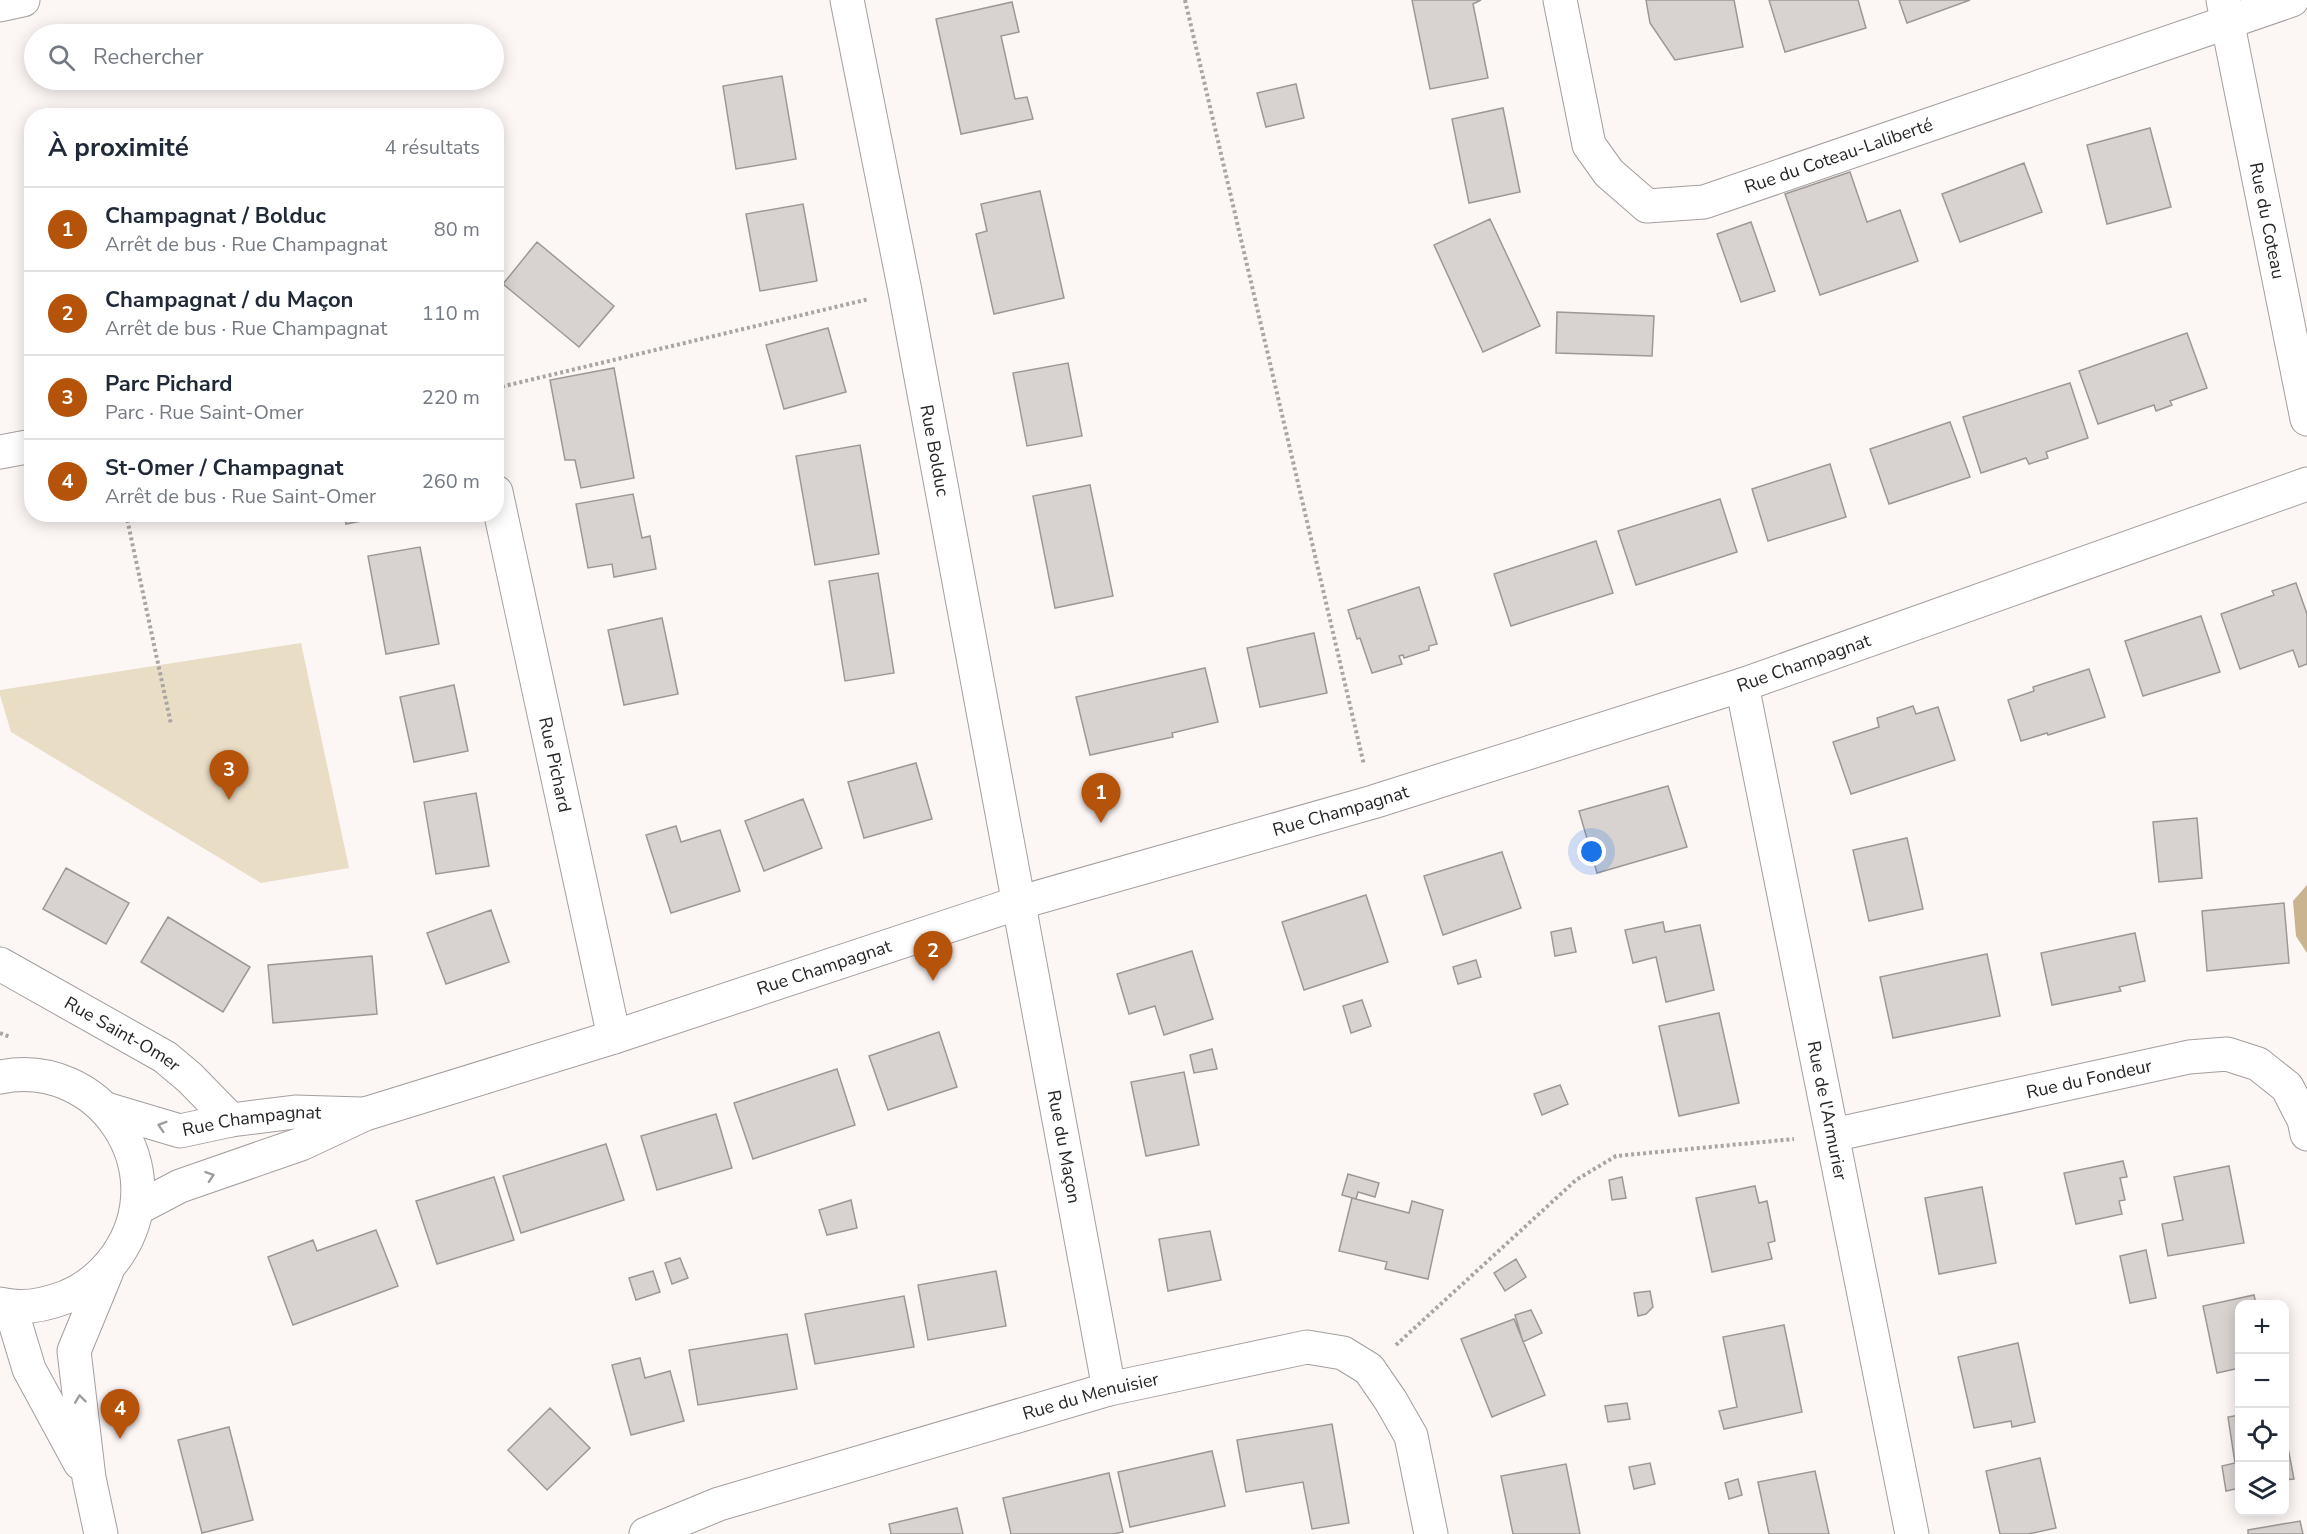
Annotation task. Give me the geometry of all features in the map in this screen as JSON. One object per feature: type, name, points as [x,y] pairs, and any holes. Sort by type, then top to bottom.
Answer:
[{"type":"street","points":[[0,5],[23,0]]},
{"type":"street","name":"Rue Bolduc","points":[[847,0],[905,291],[1018,903]]},
{"type":"street","name":"Rue du Coteau-Laliberté","points":[[1560,0],[1588,145],[1609,173],[1647,206],[1704,202],[2225,11],[2292,0]]},
{"type":"street","name":"Rue du Coteau","points":[[2225,11],[2307,419]]},
{"type":"street","points":[[0,452],[24,448]]},
{"type":"street","name":"Rue Champagnat","points":[[138,1208],[180,1186],[301,1144],[365,1114],[614,1037],[1018,903],[1373,802],[1742,685],[2307,484]]},
{"type":"street","name":"Rue Pichard","points":[[502,522],[614,1037]]},
{"type":"street","name":"Rue de l'Armurier","points":[[1742,685],[1912,1534]]},
{"type":"street","name":"Rue du Maçon","points":[[1018,903],[1109,1389]]},
{"type":"street","name":"Rue Saint-Omer","points":[[0,964],[165,1057],[190,1078],[231,1120]]},
{"type":"street","name":"Rue du Fondeur","points":[[1833,1135],[2189,1057],[2227,1054],[2258,1064],[2287,1087],[2304,1120],[2307,1134]]},
{"type":"street","points":[[6,1070],[50,1077],[80,1089],[106,1109],[127,1139],[138,1173],[138,1208],[127,1241],[108,1269],[74,1351],[89,1478],[101,1534]]},
{"type":"street","name":"Rue Champagnat","points":[[106,1109],[180,1131],[231,1120],[295,1112],[365,1114]]},
{"type":"street","points":[[89,1478],[29,1369],[5,1305],[46,1305],[80,1292],[108,1269]]},
{"type":"street","name":"Rue du Menuisier","points":[[646,1534],[719,1504],[1109,1389],[1307,1347],[1343,1353],[1369,1369],[1391,1401],[1411,1436],[1431,1534]]},
{"type":"path","points":[[1185,0],[1373,802]]},
{"type":"path","points":[[504,386],[905,291]]},
{"type":"path","points":[[128,522],[171,724]]},
{"type":"path","points":[[1369,1369],[1576,1180],[1616,1156],[1833,1135]]},
{"type":"shaded area","points":[[301,643],[349,868],[261,883],[11,732],[0,695],[0,690]]},
{"type":"shaded area","points":[[2307,885],[2307,953],[2296,936],[2293,901]]},
{"type":"building","points":[[1412,0],[1481,0],[1473,4],[1488,78],[1430,89]]},
{"type":"building","points":[[1646,0],[1734,0],[1743,47],[1675,60],[1650,23]]},
{"type":"building","points":[[1769,0],[1858,0],[1866,28],[1785,52]]},
{"type":"building","points":[[1899,0],[1970,0],[1907,23]]},
{"type":"building","points":[[1012,2],[1019,32],[1001,36],[1015,99],[1027,97],[1033,119],[961,134],[936,19]]},
{"type":"building","points":[[782,76],[796,159],[736,169],[723,86]]},
{"type":"building","points":[[1296,84],[1304,118],[1266,127],[1257,93]]},
{"type":"building","points":[[1503,108],[1520,192],[1469,203],[1452,119]]},
{"type":"building","points":[[2150,128],[2171,207],[2107,224],[2087,145]]},
{"type":"building","points":[[2024,163],[2042,212],[1960,242],[1942,194]]},
{"type":"building","points":[[1850,172],[1867,222],[1900,210],[1918,261],[1820,295],[1785,194]]},
{"type":"building","points":[[1040,191],[1064,298],[994,314],[976,234],[987,231],[981,204]]},
{"type":"building","points":[[803,204],[817,281],[760,291],[746,214]]},
{"type":"building","points":[[1490,219],[1540,326],[1483,352],[1434,245]]},
{"type":"building","points":[[1751,222],[1775,291],[1741,302],[1717,234]]},
{"type":"building","points":[[537,242],[614,306],[579,347],[504,283]]},
{"type":"building","points":[[1557,312],[1654,316],[1652,356],[1556,353]]},
{"type":"building","points":[[828,328],[846,392],[784,409],[766,345]]},
{"type":"building","points":[[2187,333],[2207,388],[2170,401],[2172,405],[2156,411],[2154,405],[2098,424],[2079,371]]},
{"type":"building","points":[[1068,363],[1082,436],[1027,446],[1013,373]]},
{"type":"building","points":[[614,368],[634,478],[581,488],[575,460],[565,460],[550,380]]},
{"type":"building","points":[[2070,383],[2088,438],[2046,452],[2048,458],[2029,464],[2026,458],[1981,473],[1963,417]]},
{"type":"building","points":[[1950,422],[1970,477],[1889,504],[1870,449]]},
{"type":"building","points":[[860,445],[879,554],[815,565],[796,456]]},
{"type":"building","points":[[1830,464],[1846,517],[1768,541],[1752,489]]},
{"type":"building","points":[[1090,485],[1113,596],[1055,608],[1033,496]]},
{"type":"building","points":[[633,494],[642,538],[650,536],[656,569],[614,577],[612,564],[588,568],[576,504]]},
{"type":"building","points":[[1720,499],[1737,552],[1636,585],[1618,531]]},
{"type":"building","points":[[1596,541],[1613,593],[1511,626],[1494,574]]},
{"type":"building","points":[[420,547],[439,644],[386,654],[368,556]]},
{"type":"building","points":[[878,573],[894,673],[845,681],[829,581]]},
{"type":"building","points":[[2296,583],[2307,614],[2307,664],[2299,667],[2293,650],[2240,669],[2221,614],[2274,595],[2272,591]]},
{"type":"building","points":[[1419,587],[1437,644],[1429,646],[1429,650],[1404,658],[1403,655],[1399,656],[1402,664],[1372,673],[1360,638],[1357,639],[1348,610]]},
{"type":"building","points":[[2201,616],[2220,672],[2143,696],[2125,641]]},
{"type":"building","points":[[662,618],[678,694],[624,705],[608,630]]},
{"type":"building","points":[[1314,633],[1327,693],[1260,707],[1247,648]]},
{"type":"building","points":[[1205,668],[1218,722],[1172,733],[1173,737],[1090,755],[1076,697]]},
{"type":"building","points":[[2089,669],[2105,717],[2021,741],[2008,700],[2034,691],[2033,687]]},
{"type":"building","points":[[454,685],[468,751],[414,762],[400,697]]},
{"type":"building","points":[[1913,706],[1916,714],[1938,707],[1955,760],[1851,794],[1833,742],[1879,727],[1877,718]]},
{"type":"building","points":[[916,763],[932,819],[864,838],[848,782]]},
{"type":"building","points":[[1668,786],[1687,847],[1597,873],[1579,811]]},
{"type":"building","points":[[476,793],[489,866],[436,874],[424,802]]},
{"type":"building","points":[[803,799],[822,848],[764,871],[745,821]]},
{"type":"building","points":[[2197,818],[2202,878],[2159,882],[2153,822]]},
{"type":"building","points":[[676,826],[681,842],[720,830],[740,891],[671,913],[646,835]]},
{"type":"building","points":[[1907,838],[1923,909],[1869,921],[1853,850]]},
{"type":"building","points":[[1502,852],[1521,908],[1443,935],[1424,876]]},
{"type":"building","points":[[66,868],[129,903],[106,944],[43,909]]},
{"type":"building","points":[[1366,895],[1388,962],[1304,990],[1282,922]]},
{"type":"building","points":[[2284,903],[2289,963],[2207,971],[2202,911]]},
{"type":"building","points":[[491,910],[509,962],[446,984],[427,933]]},
{"type":"building","points":[[168,917],[250,967],[223,1012],[141,962]]},
{"type":"building","points":[[1663,922],[1665,932],[1700,925],[1714,990],[1666,1002],[1656,957],[1633,963],[1625,930]]},
{"type":"building","points":[[1571,928],[1576,952],[1555,956],[1551,932]]},
{"type":"building","points":[[2135,933],[2145,981],[2119,987],[2121,991],[2052,1005],[2041,953]]},
{"type":"building","points":[[1192,951],[1213,1019],[1164,1035],[1155,1006],[1129,1014],[1117,974]]},
{"type":"building","points":[[1987,954],[2000,1016],[1893,1038],[1880,977]]},
{"type":"building","points":[[372,956],[377,1014],[273,1023],[268,965]]},
{"type":"building","points":[[1476,960],[1481,977],[1458,984],[1453,967]]},
{"type":"building","points":[[1362,1000],[1371,1026],[1351,1033],[1343,1006]]},
{"type":"building","points":[[1719,1013],[1739,1103],[1679,1116],[1659,1026]]},
{"type":"building","points":[[939,1032],[957,1087],[888,1110],[869,1056]]},
{"type":"building","points":[[1212,1049],[1217,1069],[1194,1073],[1190,1055]]},
{"type":"building","points":[[837,1069],[855,1125],[753,1159],[734,1103]]},
{"type":"building","points":[[1184,1072],[1199,1145],[1146,1156],[1131,1082]]},
{"type":"building","points":[[1560,1085],[1568,1104],[1542,1115],[1534,1094]]},
{"type":"building","points":[[716,1114],[732,1168],[657,1190],[641,1136]]},
{"type":"building","points":[[606,1144],[624,1200],[521,1233],[503,1176]]},
{"type":"building","points":[[2123,1161],[2127,1177],[2120,1178],[2125,1200],[2119,1201],[2122,1214],[2076,1224],[2064,1173]]},
{"type":"building","points":[[2229,1166],[2244,1243],[2168,1256],[2162,1224],[2183,1220],[2174,1177]]},
{"type":"building","points":[[1348,1174],[1379,1183],[1375,1197],[1358,1192],[1356,1199],[1342,1195]]},
{"type":"building","points":[[494,1177],[514,1240],[437,1264],[416,1201]]},
{"type":"building","points":[[1622,1177],[1626,1198],[1612,1200],[1609,1180]]},
{"type":"building","points":[[1755,1186],[1759,1203],[1767,1201],[1775,1241],[1768,1243],[1772,1259],[1712,1272],[1696,1198]]},
{"type":"building","points":[[1982,1187],[1996,1263],[1939,1274],[1925,1198]]},
{"type":"building","points":[[1352,1198],[1409,1213],[1412,1201],[1443,1210],[1428,1279],[1385,1269],[1387,1262],[1339,1251]]},
{"type":"building","points":[[851,1200],[857,1228],[827,1235],[819,1210]]},
{"type":"building","points":[[376,1230],[398,1286],[293,1325],[268,1257],[313,1240],[317,1251]]},
{"type":"building","points":[[1210,1231],[1221,1280],[1168,1291],[1159,1239]]},
{"type":"building","points":[[2146,1250],[2156,1298],[2130,1303],[2120,1256]]},
{"type":"building","points":[[680,1258],[688,1278],[672,1284],[665,1263]]},
{"type":"building","points":[[1516,1259],[1526,1277],[1505,1291],[1494,1273]]},
{"type":"building","points":[[653,1271],[660,1292],[636,1300],[629,1278]]},
{"type":"building","points":[[996,1271],[1006,1326],[928,1340],[918,1285]]},
{"type":"building","points":[[1650,1291],[1653,1307],[1646,1314],[1638,1316],[1634,1293]]},
{"type":"building","points":[[2254,1295],[2255,1300],[2235,1300],[2235,1369],[2217,1373],[2203,1306]]},
{"type":"building","points":[[904,1296],[914,1347],[815,1364],[805,1314]]},
{"type":"building","points":[[1531,1310],[1542,1333],[1523,1342],[1515,1315]]},
{"type":"building","points":[[1514,1319],[1545,1395],[1492,1417],[1461,1339]]},
{"type":"building","points":[[1784,1325],[1802,1412],[1724,1429],[1719,1411],[1737,1407],[1723,1337]]},
{"type":"building","points":[[787,1334],[797,1389],[698,1405],[689,1350]]},
{"type":"building","points":[[2018,1343],[2035,1422],[2012,1427],[2011,1421],[1974,1428],[1958,1357]]},
{"type":"building","points":[[640,1358],[645,1378],[670,1371],[684,1421],[631,1435],[612,1365]]},
{"type":"building","points":[[1627,1403],[1630,1419],[1608,1422],[1605,1406]]},
{"type":"building","points":[[550,1408],[590,1448],[547,1490],[508,1450]]},
{"type":"building","points":[[2235,1416],[2235,1463],[2228,1417]]},
{"type":"building","points":[[1332,1424],[1349,1523],[1312,1529],[1303,1482],[1246,1492],[1237,1440]]},
{"type":"building","points":[[229,1427],[253,1520],[202,1533],[178,1440]]},
{"type":"building","points":[[1212,1451],[1225,1506],[1130,1527],[1118,1472]]},
{"type":"building","points":[[2289,1453],[2294,1479],[2289,1480]]},
{"type":"building","points":[[2040,1458],[2056,1528],[2028,1534],[2000,1534],[1986,1471]]},
{"type":"building","points":[[1650,1463],[1655,1484],[1634,1489],[1629,1467]]},
{"type":"building","points":[[2235,1463],[2235,1489],[2226,1491],[2222,1466]]},
{"type":"building","points":[[1566,1464],[1580,1534],[1513,1534],[1501,1476]]},
{"type":"building","points":[[1815,1471],[1829,1534],[1769,1534],[1758,1482]]},
{"type":"building","points":[[1109,1473],[1123,1532],[1113,1534],[1011,1534],[1003,1498]]},
{"type":"building","points":[[1738,1479],[1742,1495],[1729,1499],[1725,1483]]},
{"type":"building","points":[[957,1508],[963,1534],[891,1534],[889,1524]]},
{"type":"building","points":[[2300,1521],[2303,1534],[2248,1534],[2248,1530]]},
{"type":"place","name":"Parc Pichard","points":[[229,800]]},
{"type":"place","name":"Champagnat / Bolduc","points":[[1101,823]]},
{"type":"place","name":"Champagnat / du Maçon","points":[[933,981]]},
{"type":"place","name":"St-Omer / Champagnat","points":[[120,1439]]}]
